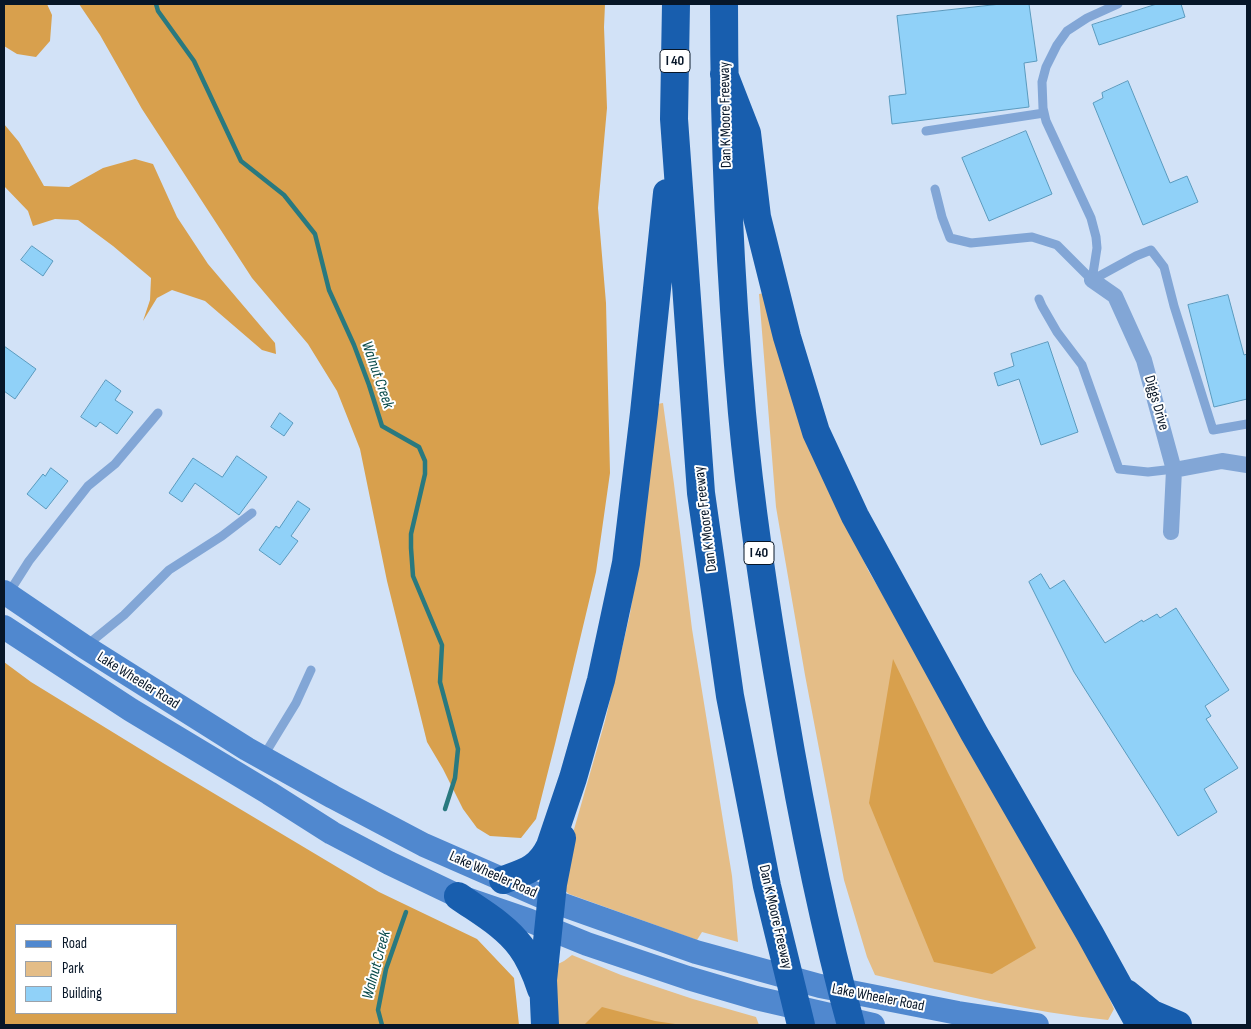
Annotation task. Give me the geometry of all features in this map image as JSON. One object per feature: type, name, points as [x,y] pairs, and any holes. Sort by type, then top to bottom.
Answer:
[{"type":"highway","name":"Dan K Moore Freeway","points":[[676,4],[674,119],[701,493],[730,696],[767,886],[801,1025]]},
{"type":"highway","name":"Dan K Moore Freeway","points":[[724,4],[725,142],[732,282],[742,414],[754,520],[770,634],[810,858],[851,1025]]},
{"type":"highway","points":[[724,74],[747,133],[757,216],[787,338],[816,432],[855,516],[969,724],[1140,1025]]},
{"type":"highway","points":[[503,880],[530,870],[545,856],[550,846],[573,778],[601,680],[626,563],[644,413],[674,119]]},
{"type":"highway","points":[[545,1012],[543,980],[554,884],[573,778]]},
{"type":"highway","points":[[458,896],[514,938],[530,961],[536,975],[545,1012]]},
{"type":"highway","points":[[1120,988],[1152,1014],[1178,1025]]},
{"type":"main road","name":"Lake Wheeler Road","points":[[6,593],[85,647],[262,758],[424,845],[552,902],[696,952],[820,986],[958,1013],[1036,1025]]},
{"type":"main road","name":"Lake Wheeler Road","points":[[4,627],[131,710],[332,833],[458,896],[528,920],[587,944],[688,978],[756,998],[873,1025]]},
{"type":"street","name":"Diggs Drive","points":[[1092,280],[1115,296],[1144,360],[1174,469],[1171,532]]},
{"type":"street","points":[[1174,469],[1222,461],[1247,464]]},
{"type":"lane","points":[[1092,280],[1097,248],[1096,237],[1091,218],[1046,121],[1042,82],[1046,66],[1057,45],[1068,31],[1087,18],[1118,4]]},
{"type":"lane","points":[[926,131],[1044,113]]},
{"type":"lane","points":[[935,189],[942,217],[950,238],[971,243],[1032,237],[1057,245],[1092,280]]},
{"type":"lane","points":[[1092,280],[1136,256],[1152,250],[1164,266],[1174,306],[1213,430],[1247,424]]},
{"type":"lane","points":[[1040,299],[1057,332],[1082,365],[1119,469],[1148,472],[1174,469]]},
{"type":"lane","points":[[6,593],[88,486],[115,464],[158,413]]},
{"type":"lane","points":[[85,647],[124,615],[169,570],[222,536],[252,513]]},
{"type":"lane","points":[[262,758],[296,703],[311,670]]},
{"type":"green space","points":[[765,293],[810,437],[868,570],[929,673],[1101,980],[1114,1009],[1108,1020],[1020,1007],[875,975],[867,957],[844,880],[805,675],[776,507],[759,294]]},
{"type":"green space","points":[[663,403],[692,629],[732,876],[738,942],[702,932],[697,940],[569,894],[563,889],[569,847],[605,721],[630,614],[646,508],[657,404]]},
{"type":"green space","points":[[572,955],[621,975],[693,999],[756,1017],[759,1025],[554,1025],[554,966]]},
{"type":"shaded area","points":[[4,4],[47,4],[52,15],[50,41],[36,57],[17,54],[4,46]]},
{"type":"shaded area","points":[[79,4],[605,4],[607,108],[598,208],[606,303],[610,473],[596,572],[555,744],[536,819],[521,838],[490,836],[477,828],[463,809],[427,742],[387,581],[360,449],[337,391],[308,344],[252,278],[142,109],[100,35]]},
{"type":"shaded area","points":[[4,124],[19,142],[44,186],[69,187],[103,168],[135,159],[153,164],[177,217],[208,264],[275,343],[276,354],[262,350],[205,301],[172,290],[157,298],[143,321],[150,300],[151,278],[78,220],[55,219],[33,226],[28,211],[4,186]]},
{"type":"shaded area","points":[[893,659],[1036,948],[992,974],[934,962],[869,803]]},
{"type":"shaded area","points":[[4,662],[31,682],[163,763],[379,892],[477,939],[514,978],[519,1025],[4,1025]]},
{"type":"shaded area","points":[[602,1007],[655,1021],[682,1025],[584,1025]]},
{"type":"building","points":[[1001,4],[1029,4],[1037,61],[1024,63],[1029,107],[892,124],[889,96],[906,94],[897,16]]},
{"type":"building","points":[[1157,4],[1181,4],[1185,17],[1099,45],[1092,25]]},
{"type":"building","points":[[1128,81],[1170,183],[1187,176],[1198,202],[1143,225],[1093,103],[1103,98],[1102,93]]},
{"type":"building","points":[[1026,131],[1052,194],[989,221],[962,158]]},
{"type":"building","points":[[32,246],[53,261],[43,276],[21,260]]},
{"type":"building","points":[[1228,295],[1244,355],[1247,354],[1247,399],[1214,407],[1188,305]]},
{"type":"building","points":[[1048,342],[1078,432],[1041,445],[1019,379],[998,386],[994,373],[1014,366],[1011,354]]},
{"type":"building","points":[[4,346],[36,369],[15,399],[4,391]]},
{"type":"building","points":[[106,380],[121,391],[115,400],[133,412],[117,434],[100,422],[96,427],[81,417]]},
{"type":"building","points":[[280,413],[293,423],[284,436],[271,427]]},
{"type":"building","points":[[237,456],[267,477],[239,515],[195,483],[182,502],[169,493],[193,458],[222,477]]},
{"type":"building","points":[[51,468],[68,481],[46,509],[27,494],[43,474],[45,476]]},
{"type":"building","points":[[298,501],[310,509],[291,536],[298,541],[280,565],[259,550],[276,526],[279,528]]},
{"type":"building","points":[[1041,574],[1050,589],[1064,580],[1105,643],[1142,620],[1143,622],[1157,614],[1160,618],[1176,608],[1229,690],[1205,706],[1211,716],[1206,719],[1238,768],[1204,789],[1217,812],[1178,836],[1074,672],[1029,582]]},
{"type":"waterway","name":"Walnut Creek","points":[[156,4],[158,11],[194,61],[241,161],[284,195],[315,234],[329,290],[354,345],[382,426],[419,447],[425,461],[425,474],[411,534],[411,548],[413,576],[442,645],[440,682],[458,749],[455,778],[445,809]]},
{"type":"waterway","name":"Walnut Creek","points":[[382,1025],[378,1010],[386,969],[406,912]]}]
